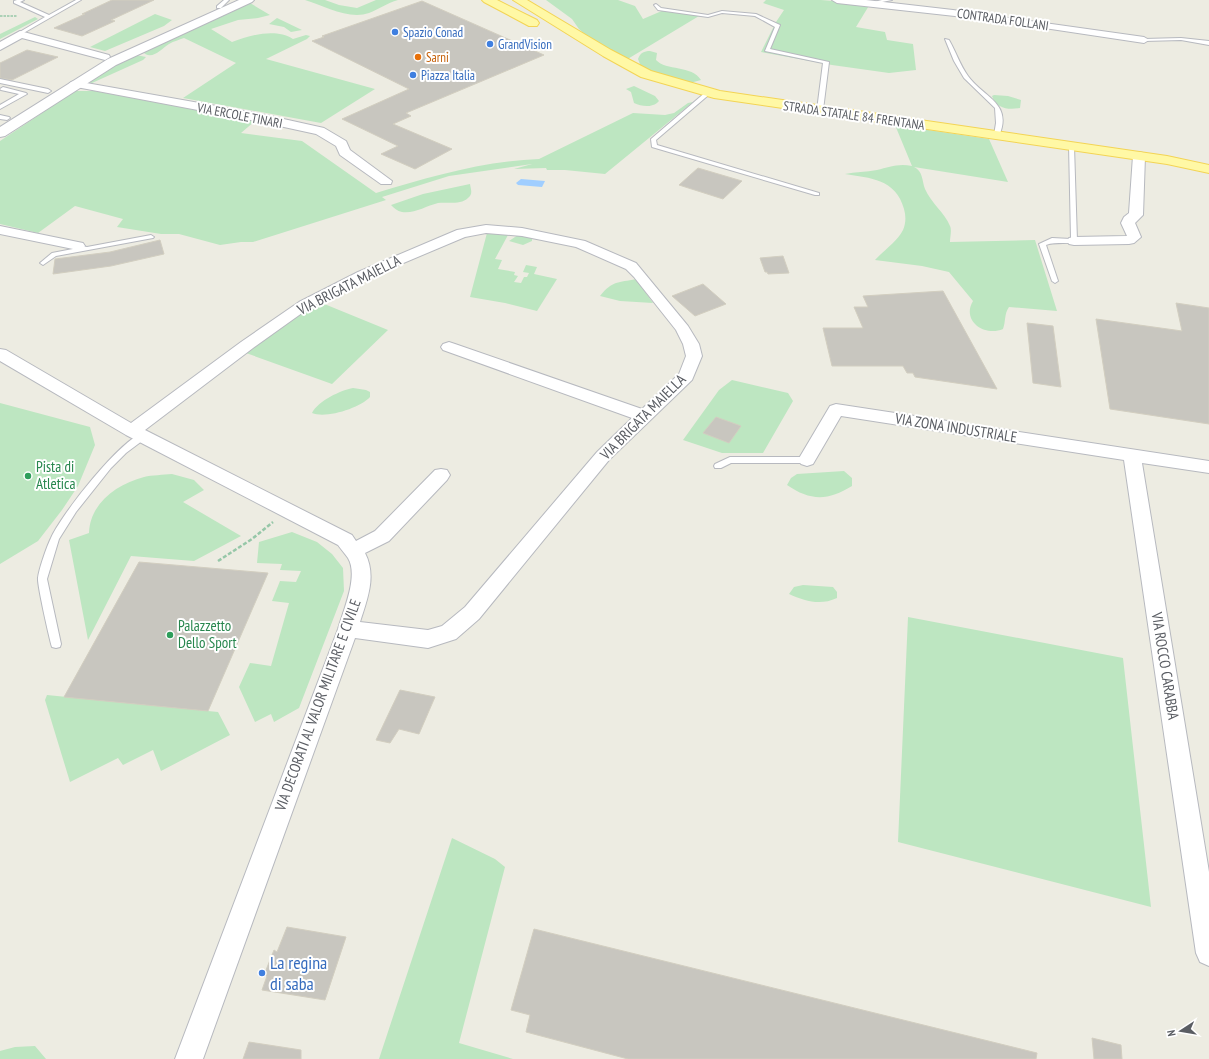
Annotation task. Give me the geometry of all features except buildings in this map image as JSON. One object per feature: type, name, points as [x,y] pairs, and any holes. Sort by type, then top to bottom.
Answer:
[{"type":"main road","points":[[488,0],[546,30],[607,53]]},
{"type":"main road","name":"STRADA STATALE 84 FRENTANA","points":[[519,0],[607,53],[646,74],[681,86],[820,110],[1139,156],[1209,169]]},
{"type":"main road","points":[[539,0],[562,14],[579,35]]},
{"type":"street","points":[[2,119],[105,57],[223,3],[234,0]]},
{"type":"street","points":[[0,134],[75,84],[112,62],[248,0]]},
{"type":"street","name":"CONTRADA FOLLANI","points":[[837,0],[1073,28],[1144,40]]},
{"type":"street","points":[[0,47],[20,34],[105,57]]},
{"type":"street","name":"VIA ERCOLE TINARI","points":[[75,84],[261,118],[320,131],[342,144],[344,152],[386,181]]},
{"type":"street","points":[[1074,241],[1129,240],[1134,237],[1128,223],[1129,220],[1136,215],[1139,156]]},
{"type":"street","name":"VIA BRIGATA MAIELLA","points":[[137,434],[247,345],[304,305],[363,275],[462,233],[486,229],[522,232],[580,244],[631,266],[640,274],[683,329],[691,344],[694,356],[686,376],[603,456],[472,613],[449,633],[428,638],[348,629]]},
{"type":"street","points":[[0,230],[82,248]]},
{"type":"street","points":[[450,347],[645,416]]},
{"type":"street","name":"VIA DECORATI AL VALOR MILITARE E CIVILE","points":[[0,354],[137,434],[345,540],[357,556],[362,570],[361,584],[348,629],[189,1059]]},
{"type":"street","name":"VIA ZONA INDUSTRIALE","points":[[807,460],[836,410],[1132,455]]},
{"type":"street","points":[[1132,455],[1209,467]]},
{"type":"street","name":"VIA ROCCO CARABBA","points":[[1132,455],[1209,954]]},
{"type":"street","points":[[353,551],[382,536],[440,475]]},
{"type":"lane","points":[[22,0],[16,2],[48,17]]},
{"type":"lane","points":[[20,34],[79,0]]},
{"type":"lane","points":[[872,3],[890,0]]},
{"type":"lane","points":[[656,4],[660,8],[703,15],[714,15],[722,12],[756,15],[778,26],[767,50],[826,62],[820,110]]},
{"type":"lane","points":[[1144,40],[1181,39],[1209,43]]},
{"type":"lane","points":[[947,40],[962,72],[969,82],[994,103],[1000,113],[997,136]]},
{"type":"lane","points":[[0,81],[48,91]]},
{"type":"lane","points":[[0,107],[24,94],[3,89]]},
{"type":"lane","points":[[709,92],[653,140],[654,146],[817,194]]},
{"type":"lane","points":[[1055,282],[1042,244],[1052,240],[1074,241],[1071,146]]},
{"type":"lane","points":[[43,262],[54,254],[151,237]]},
{"type":"lane","points":[[56,644],[42,579],[46,562],[55,538],[73,510],[108,466],[137,434]]},
{"type":"lane","points":[[718,466],[730,460],[807,460]]},
{"type":"path","points":[[218,561],[252,539],[287,511]]},
{"type":"green space","points":[[305,0],[325,0],[339,5],[357,8],[376,0],[398,0],[369,13],[353,15],[345,14]]},
{"type":"green space","points":[[546,0],[618,0],[635,6],[643,19],[664,10],[699,16],[626,60],[591,40],[579,29],[572,19]]},
{"type":"green space","points":[[766,0],[821,0],[870,4],[856,27],[885,32],[887,40],[913,44],[916,70],[889,73],[832,65],[761,52],[776,22],[784,10],[763,3]]},
{"type":"green space","points":[[250,3],[270,15],[238,20],[211,29],[232,42],[255,35],[271,33],[293,39],[306,35],[310,36],[307,39],[266,59],[375,89],[321,123],[183,98],[236,63],[184,38],[171,43],[156,54],[149,55],[142,51]]},
{"type":"green space","points":[[155,14],[172,20],[164,26],[105,51],[90,47]]},
{"type":"green space","points":[[35,17],[38,19],[0,39],[0,34]]},
{"type":"green space","points":[[277,18],[302,30],[291,32],[284,27],[269,24]]},
{"type":"green space","points":[[646,51],[657,53],[656,60],[660,63],[666,66],[692,72],[701,80],[690,83],[641,67],[638,59],[640,55]]},
{"type":"green space","points":[[136,55],[146,57],[143,60],[92,83],[82,82]]},
{"type":"green space","points":[[634,86],[655,96],[659,101],[654,105],[648,106],[634,103],[631,92],[626,89]]},
{"type":"green space","points":[[95,91],[255,121],[241,133],[302,141],[376,193],[477,166],[518,160],[539,159],[633,113],[665,115],[674,113],[688,103],[693,102],[605,174],[565,170],[547,170],[546,168],[514,169],[532,164],[449,176],[382,197],[386,200],[253,242],[220,245],[179,234],[161,234],[117,227],[123,219],[75,206],[38,233],[0,224],[0,141],[42,113],[42,110],[67,92]]},
{"type":"green space","points":[[992,96],[1008,96],[1021,100],[1020,108],[1003,108],[994,100]]},
{"type":"green space","points":[[895,125],[989,139],[1008,182],[914,167],[921,174],[925,189],[931,199],[948,221],[951,229],[950,242],[1035,240],[1057,311],[1009,307],[1006,312],[1003,329],[989,331],[982,329],[972,321],[970,308],[973,301],[949,272],[922,266],[875,260],[894,242],[903,230],[905,225],[904,209],[895,191],[888,186],[873,179],[845,174],[877,170],[898,165],[912,166]]},
{"type":"green space","points":[[470,184],[471,195],[462,202],[438,203],[416,211],[406,212],[399,211],[391,205],[423,194]]},
{"type":"green space","points":[[487,233],[508,235],[495,259],[502,260],[498,269],[515,272],[514,275],[518,276],[514,282],[521,283],[524,277],[527,277],[529,273],[523,272],[526,265],[537,267],[534,274],[557,279],[537,311],[505,303],[470,297]]},
{"type":"green space","points":[[518,235],[529,235],[532,241],[523,245],[509,241]]},
{"type":"green space","points":[[636,279],[653,303],[620,301],[600,296],[609,287],[616,283]]},
{"type":"green space","points":[[317,301],[388,330],[332,384],[246,353]]},
{"type":"green space","points":[[732,380],[788,393],[793,401],[763,453],[722,453],[683,440],[719,390]]},
{"type":"green space","points":[[353,388],[370,392],[370,397],[359,405],[342,411],[326,415],[312,413],[324,400],[342,391]]},
{"type":"green space","name":"Pista di Atletica","points":[[0,403],[90,427],[95,445],[78,486],[38,541],[0,564]]},
{"type":"green space","points":[[844,471],[852,478],[852,486],[843,491],[827,496],[819,497],[803,494],[787,485],[791,478],[797,474]]},
{"type":"green space","points":[[172,474],[194,480],[204,490],[183,502],[241,536],[194,561],[131,556],[88,640],[69,540],[89,533],[94,513],[100,504],[107,496],[124,484],[144,477]]},
{"type":"green space","points":[[292,532],[317,542],[332,554],[343,568],[344,591],[299,708],[274,722],[271,714],[255,722],[239,687],[250,663],[271,666],[289,603],[272,601],[280,581],[296,582],[301,571],[280,570],[282,564],[257,563],[259,542]]},
{"type":"green space","points":[[803,585],[833,587],[837,592],[837,598],[825,602],[813,602],[789,594],[794,587]]},
{"type":"green space","points":[[908,617],[1123,658],[1151,907],[898,842]]},
{"type":"green space","points":[[47,695],[218,712],[230,735],[161,771],[153,750],[123,765],[118,758],[70,782],[45,700]]},
{"type":"green space","points":[[452,838],[495,859],[505,867],[459,1043],[513,1059],[379,1059]]},
{"type":"green space","points":[[35,1046],[46,1059],[0,1059],[0,1051],[15,1047]]},
{"type":"water","points":[[521,179],[545,181],[542,187],[518,185],[516,183]]},
{"type":"place","name":"Spazio Conad","points":[[395,32]]},
{"type":"place","name":"GrandVision","points":[[490,44]]},
{"type":"place","name":"Sarni","points":[[418,57]]},
{"type":"place","name":"Piazza Italia","points":[[413,75]]},
{"type":"place","name":"Pista di Atletica","points":[[28,476]]},
{"type":"place","name":"Palazzetto Dello Sport","points":[[170,635]]},
{"type":"place","name":"La regina di saba","points":[[262,973]]}]
